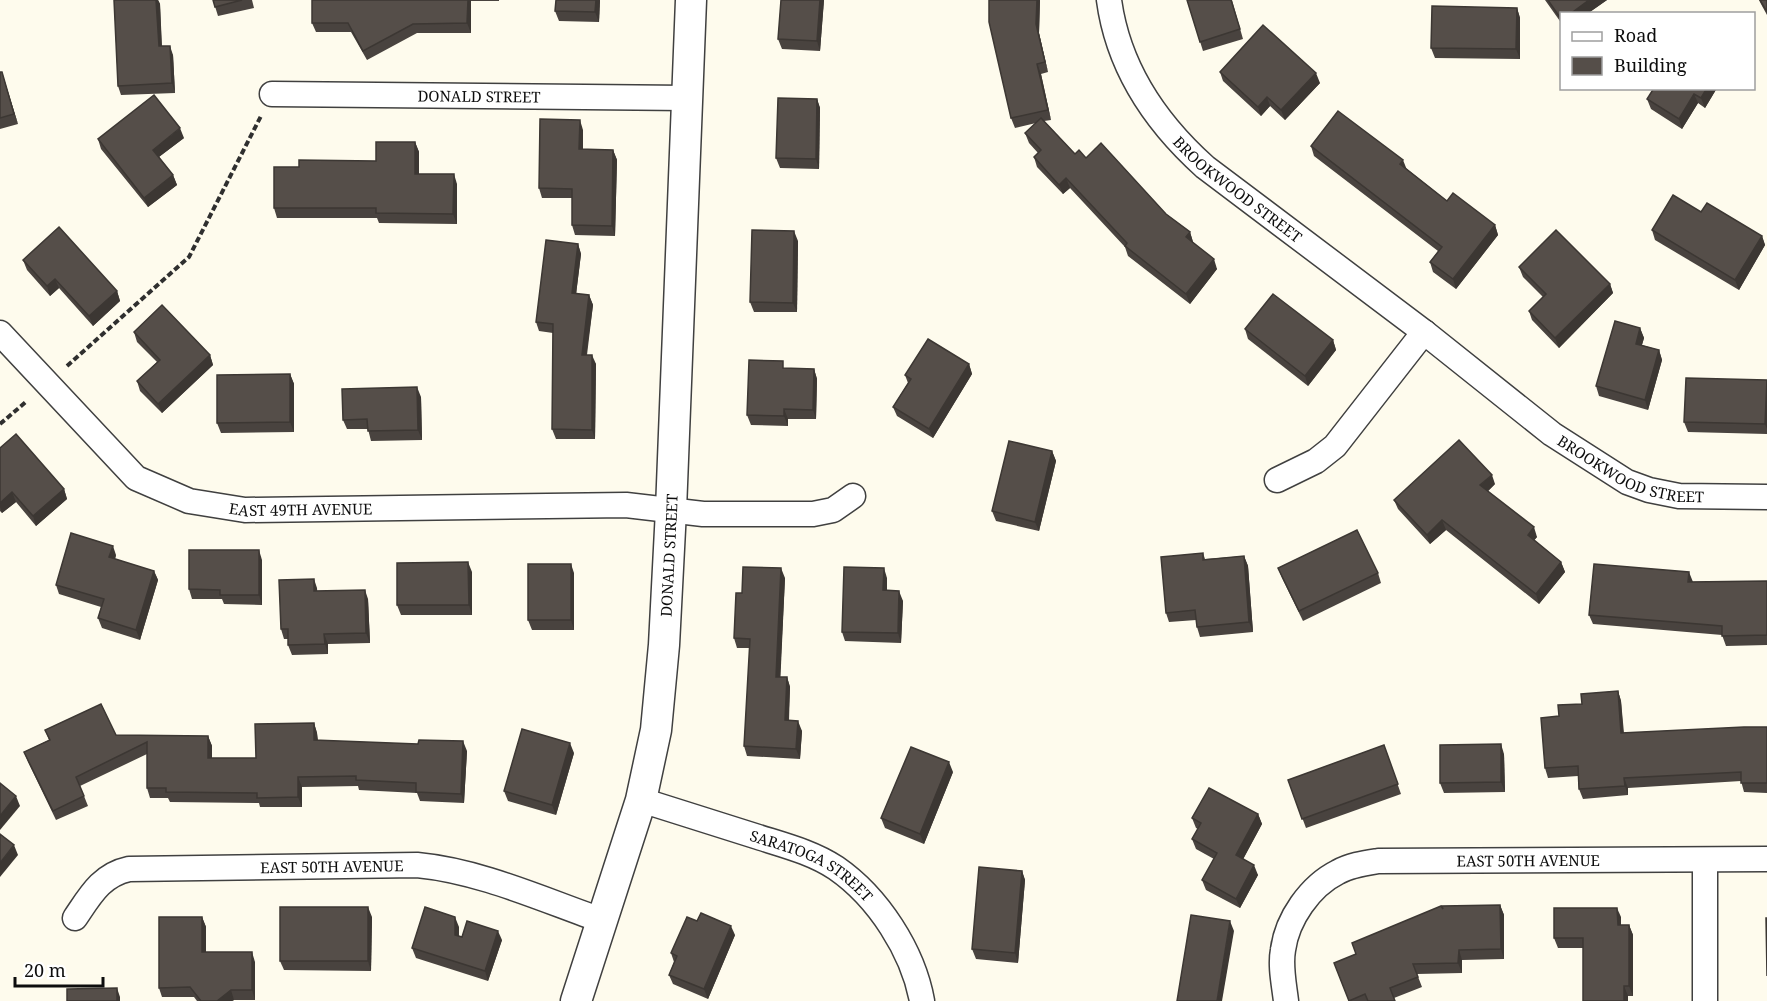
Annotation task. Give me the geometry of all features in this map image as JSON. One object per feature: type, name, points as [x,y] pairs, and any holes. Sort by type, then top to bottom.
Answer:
[{"type":"street","name":"DONALD STREET","points":[[576,1001],[641,800],[656,730],[664,645],[671,510],[692,0]]},
{"type":"street","name":"BROOKWOOD STREET","points":[[1109,0],[1111,14],[1131,74],[1166,128],[1186,150],[1205,167],[1424,332],[1552,434],[1627,482],[1679,496],[1767,497]]},
{"type":"street","name":"DONALD STREET","points":[[272,94],[687,98]]},
{"type":"street","points":[[1277,480],[1316,461],[1335,446],[1424,332]]},
{"type":"street","name":"EAST 49TH AVENUE","points":[[0,333],[136,478],[189,501],[245,510],[626,506],[703,514],[824,513],[853,496]]},
{"type":"street","name":"SARATOGA STREET","points":[[641,800],[808,853],[837,868],[867,896],[891,927],[910,960],[922,1001]]},
{"type":"street","name":"EAST 50TH AVENUE","points":[[1286,1001],[1283,950],[1289,926],[1302,904],[1318,887],[1338,872],[1378,861],[1767,859]]},
{"type":"street","points":[[1705,860],[1705,1001]]},
{"type":"street","name":"EAST 50TH AVENUE","points":[[75,918],[104,879],[115,872],[129,868],[417,865],[438,867],[489,881],[601,920]]},
{"type":"path","points":[[0,424],[48,384],[189,257],[272,94]]},
{"type":"building","points":[[114,0],[156,0],[159,46],[170,46],[172,83],[118,86]]},
{"type":"building","points":[[213,0],[242,0],[215,7]]},
{"type":"building","points":[[312,0],[468,0],[467,23],[413,24],[363,51],[348,23],[312,23]]},
{"type":"building","points":[[556,0],[596,0],[595,12],[555,11]]},
{"type":"building","points":[[781,0],[820,0],[817,41],[778,39]]},
{"type":"building","points":[[989,0],[1037,0],[1036,24],[1045,62],[1037,64],[1048,110],[1011,118],[989,22]]},
{"type":"building","points":[[1187,0],[1231,0],[1240,29],[1200,42]]},
{"type":"building","points":[[1548,0],[1589,0],[1573,12],[1560,12],[1560,18]]},
{"type":"building","points":[[1760,0],[1767,0],[1767,12]]},
{"type":"building","points":[[1432,6],[1517,8],[1516,49],[1431,48]]},
{"type":"building","points":[[1263,25],[1316,73],[1281,110],[1267,97],[1258,107],[1220,72]]},
{"type":"building","points":[[0,72],[2,72],[14,114],[0,118]]},
{"type":"building","points":[[1653,90],[1706,90],[1701,98],[1694,94],[1679,119],[1647,99]]},
{"type":"building","points":[[154,95],[180,128],[153,150],[173,175],[144,198],[98,139]]},
{"type":"building","points":[[778,98],[817,99],[816,159],[776,158]]},
{"type":"building","points":[[1338,111],[1403,160],[1400,164],[1447,201],[1453,193],[1495,225],[1453,279],[1430,262],[1442,247],[1311,146]]},
{"type":"building","points":[[1041,118],[1075,154],[1079,150],[1086,158],[1101,143],[1166,214],[1190,232],[1186,237],[1214,259],[1186,294],[1125,246],[1127,243],[1066,178],[1059,185],[1034,157],[1041,150],[1025,133]]},
{"type":"building","points":[[540,119],[580,120],[579,149],[613,150],[612,226],[572,225],[572,189],[539,188]]},
{"type":"building","points":[[376,142],[415,142],[415,174],[454,174],[453,214],[376,213],[376,208],[274,208],[274,167],[299,167],[299,160],[376,161]]},
{"type":"building","points":[[1673,195],[1701,212],[1707,203],[1762,236],[1735,280],[1652,230]]},
{"type":"building","points":[[59,227],[117,291],[89,316],[55,279],[47,286],[23,260]]},
{"type":"building","points":[[752,230],[794,231],[793,303],[750,302]]},
{"type":"building","points":[[1556,230],[1610,284],[1555,338],[1529,311],[1546,294],[1519,267]]},
{"type":"building","points":[[546,240],[578,244],[572,293],[589,295],[582,355],[592,355],[592,430],[552,429],[553,324],[536,322]]},
{"type":"building","points":[[1273,294],[1333,340],[1305,376],[1245,329]]},
{"type":"building","points":[[162,305],[210,355],[158,404],[137,381],[160,360],[134,332]]},
{"type":"building","points":[[1615,321],[1640,328],[1636,344],[1659,350],[1645,400],[1596,386]]},
{"type":"building","points":[[928,339],[969,364],[929,429],[893,407],[911,379],[905,375]]},
{"type":"building","points":[[749,360],[783,361],[783,368],[814,369],[813,410],[784,409],[784,416],[747,415]]},
{"type":"building","points":[[290,374],[290,422],[217,423],[217,375]]},
{"type":"building","points":[[1686,378],[1767,380],[1765,424],[1684,422]]},
{"type":"building","points":[[417,387],[418,430],[368,431],[367,419],[343,420],[342,389]]},
{"type":"building","points":[[16,434],[64,489],[33,516],[12,492],[0,503],[0,448]]},
{"type":"building","points":[[1459,440],[1492,475],[1480,485],[1534,527],[1528,535],[1561,562],[1536,594],[1442,520],[1427,535],[1394,500]]},
{"type":"building","points":[[1009,441],[1052,451],[1035,522],[992,511]]},
{"type":"building","points":[[1357,530],[1378,573],[1299,611],[1278,568]]},
{"type":"building","points":[[71,533],[113,546],[109,557],[154,571],[136,630],[98,618],[104,599],[56,585]]},
{"type":"building","points":[[189,550],[259,550],[259,595],[220,595],[220,590],[189,589]]},
{"type":"building","points":[[1203,553],[1203,560],[1244,556],[1249,622],[1197,627],[1195,610],[1166,613],[1161,557]]},
{"type":"building","points":[[468,562],[469,605],[397,605],[397,563]]},
{"type":"building","points":[[528,564],[571,564],[571,620],[528,620]]},
{"type":"building","points":[[1594,564],[1689,572],[1688,582],[1767,581],[1767,635],[1722,636],[1722,626],[1589,615]]},
{"type":"building","points":[[743,567],[781,568],[776,677],[787,677],[785,720],[798,721],[796,749],[744,746],[750,639],[734,638],[736,593],[742,593]]},
{"type":"building","points":[[844,567],[884,568],[883,590],[899,591],[898,633],[842,632]]},
{"type":"building","points":[[314,579],[314,591],[365,590],[366,633],[324,634],[325,644],[288,645],[288,629],[281,629],[279,580]]},
{"type":"building","points":[[1618,691],[1621,733],[1767,727],[1767,783],[1741,783],[1741,772],[1624,778],[1625,786],[1579,789],[1578,766],[1545,768],[1541,718],[1559,716],[1558,705],[1582,704],[1581,694]]},
{"type":"building","points":[[101,704],[116,735],[208,736],[208,758],[256,758],[255,724],[314,723],[314,740],[418,744],[419,740],[463,741],[461,794],[416,792],[416,783],[356,780],[356,776],[298,777],[298,797],[257,798],[257,793],[166,792],[166,788],[147,788],[147,742],[76,777],[84,796],[53,811],[24,752],[50,740],[45,730]]},
{"type":"building","points":[[522,729],[570,743],[552,805],[504,791]]},
{"type":"building","points":[[1501,744],[1501,782],[1440,783],[1440,745]]},
{"type":"building","points":[[1384,745],[1398,784],[1302,819],[1288,780]]},
{"type":"building","points":[[911,747],[949,762],[920,834],[881,818]]},
{"type":"building","points":[[0,783],[16,796],[0,816]]},
{"type":"building","points":[[1209,788],[1258,814],[1236,855],[1254,865],[1236,899],[1202,880],[1217,853],[1192,839],[1201,823],[1192,818]]},
{"type":"building","points":[[0,834],[14,845],[0,863]]},
{"type":"building","points":[[979,867],[1022,871],[1015,953],[972,949]]},
{"type":"building","points":[[1500,905],[1501,949],[1459,950],[1458,963],[1413,964],[1418,977],[1390,988],[1395,1001],[1368,1001],[1365,994],[1349,1001],[1334,963],[1356,954],[1352,943],[1441,906],[1443,909],[1442,906]]},
{"type":"building","points":[[280,907],[368,907],[368,961],[280,961]]},
{"type":"building","points":[[425,907],[455,917],[455,935],[462,937],[467,921],[498,931],[485,971],[412,948]]},
{"type":"building","points":[[1554,908],[1617,908],[1618,925],[1629,925],[1629,986],[1624,986],[1624,1001],[1583,1001],[1583,938],[1554,938]]},
{"type":"building","points":[[701,913],[731,926],[704,989],[669,975],[677,956],[671,953],[687,917],[697,921]]},
{"type":"building","points":[[1191,915],[1230,921],[1217,1001],[1177,1001]]},
{"type":"building","points":[[159,917],[202,917],[202,952],[252,952],[252,990],[231,990],[217,1001],[201,1001],[190,987],[159,988]]},
{"type":"building","points":[[1766,918],[1767,918],[1767,976]]},
{"type":"building","points":[[117,988],[117,1001],[67,1001],[67,989]]}]
